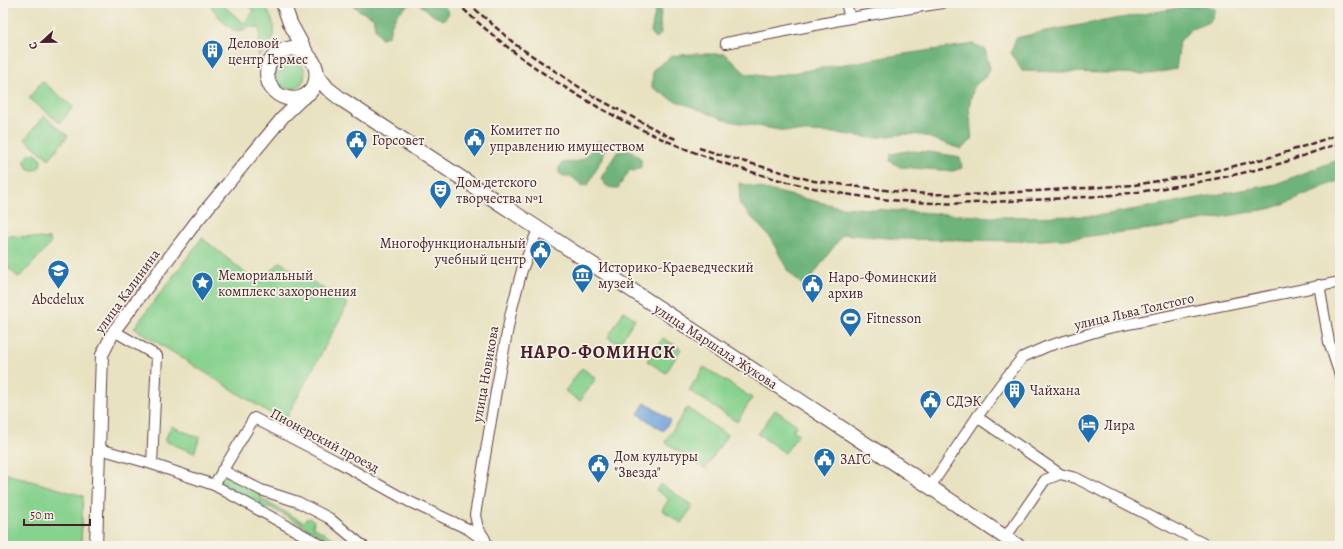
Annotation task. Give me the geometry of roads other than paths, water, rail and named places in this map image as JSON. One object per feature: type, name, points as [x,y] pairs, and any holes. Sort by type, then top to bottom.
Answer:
[{"type":"main road","points":[[283,3],[290,23],[314,66],[317,75],[314,86],[306,95]]},
{"type":"main road","points":[[281,51],[290,23]]},
{"type":"main road","points":[[307,54],[292,48],[281,51],[272,58],[269,62],[268,68],[267,79],[269,84],[280,96],[291,99],[327,88]]},
{"type":"main road","name":"улица Маршала Жукова","points":[[317,75],[327,88],[1018,546]]},
{"type":"street","points":[[846,3],[850,18]]},
{"type":"street","points":[[726,44],[850,18],[942,3]]},
{"type":"street","name":"улица Калинина","points":[[96,546],[102,355],[108,341],[196,222],[284,117],[306,95]]},
{"type":"street","points":[[280,96],[283,102],[284,117]]},
{"type":"street","name":"улица Новикова","points":[[489,544],[478,528],[475,515],[511,312],[522,270],[538,229]]},
{"type":"street","name":"улица Льва Толстого","points":[[930,487],[977,417],[1023,357],[1048,346],[1108,328],[1340,282]]},
{"type":"street","points":[[1320,285],[1329,342],[1340,375]]},
{"type":"street","points":[[114,331],[157,356],[152,464]]},
{"type":"street","points":[[977,417],[1060,474],[1076,478],[1208,546]]},
{"type":"street","name":"Пионерский проезд","points":[[214,485],[254,418],[408,501],[468,529],[489,544]]},
{"type":"street","points":[[100,448],[214,485],[324,546]]},
{"type":"street","points":[[222,470],[261,490],[298,502],[329,518],[363,546]]},
{"type":"street","points":[[1005,538],[1046,480],[1060,474]]},
{"type":"water","points":[[645,403],[671,420],[663,431],[638,414]]},
{"type":"railway","points":[[457,3],[506,46],[560,84],[617,117],[678,146],[741,169],[805,186],[870,198],[959,204],[1124,194],[1192,183],[1246,172],[1282,163],[1340,143]]},
{"type":"railway","points":[[468,3],[516,45],[591,95],[676,139]]},
{"type":"railway","points":[[699,148],[814,181],[892,191],[927,194],[970,195],[1134,185],[1206,173],[1275,156],[1340,134]]},
{"type":"place","name":"Деловой центр Гермес","points":[[213,70]]},
{"type":"place","name":"Комитет по управлению имуществом","points":[[474,158]]},
{"type":"place","name":"Горсовет","points":[[357,160]]},
{"type":"place","name":"Дом детского творчества №1","points":[[440,210]]},
{"type":"place","name":"Многофункциональный учебный центр","points":[[541,270]]},
{"type":"place","name":"Abcdelux","points":[[58,290]]},
{"type":"place","name":"Историко-Краеведческий музей","points":[[582,294]]},
{"type":"place","name":"Мемориальный комплекс захоронения","points":[[203,302]]},
{"type":"place","name":"Наро-Фоминский архив","points":[[813,304]]},
{"type":"place","name":"Fitnesson","points":[[850,338]]},
{"type":"place","name":"Чайхана","points":[[1014,410]]},
{"type":"place","name":"СДЭК","points":[[930,420]]},
{"type":"place","name":"Лира","points":[[1088,444]]},
{"type":"place","name":"ЗАГС","points":[[825,478]]},
{"type":"place","name":"Дом культуры \"Звезда\"","points":[[599,484]]},
{"type":"district","name":"НАРО-ФОМИНСК","points":[[598,352]]}]
